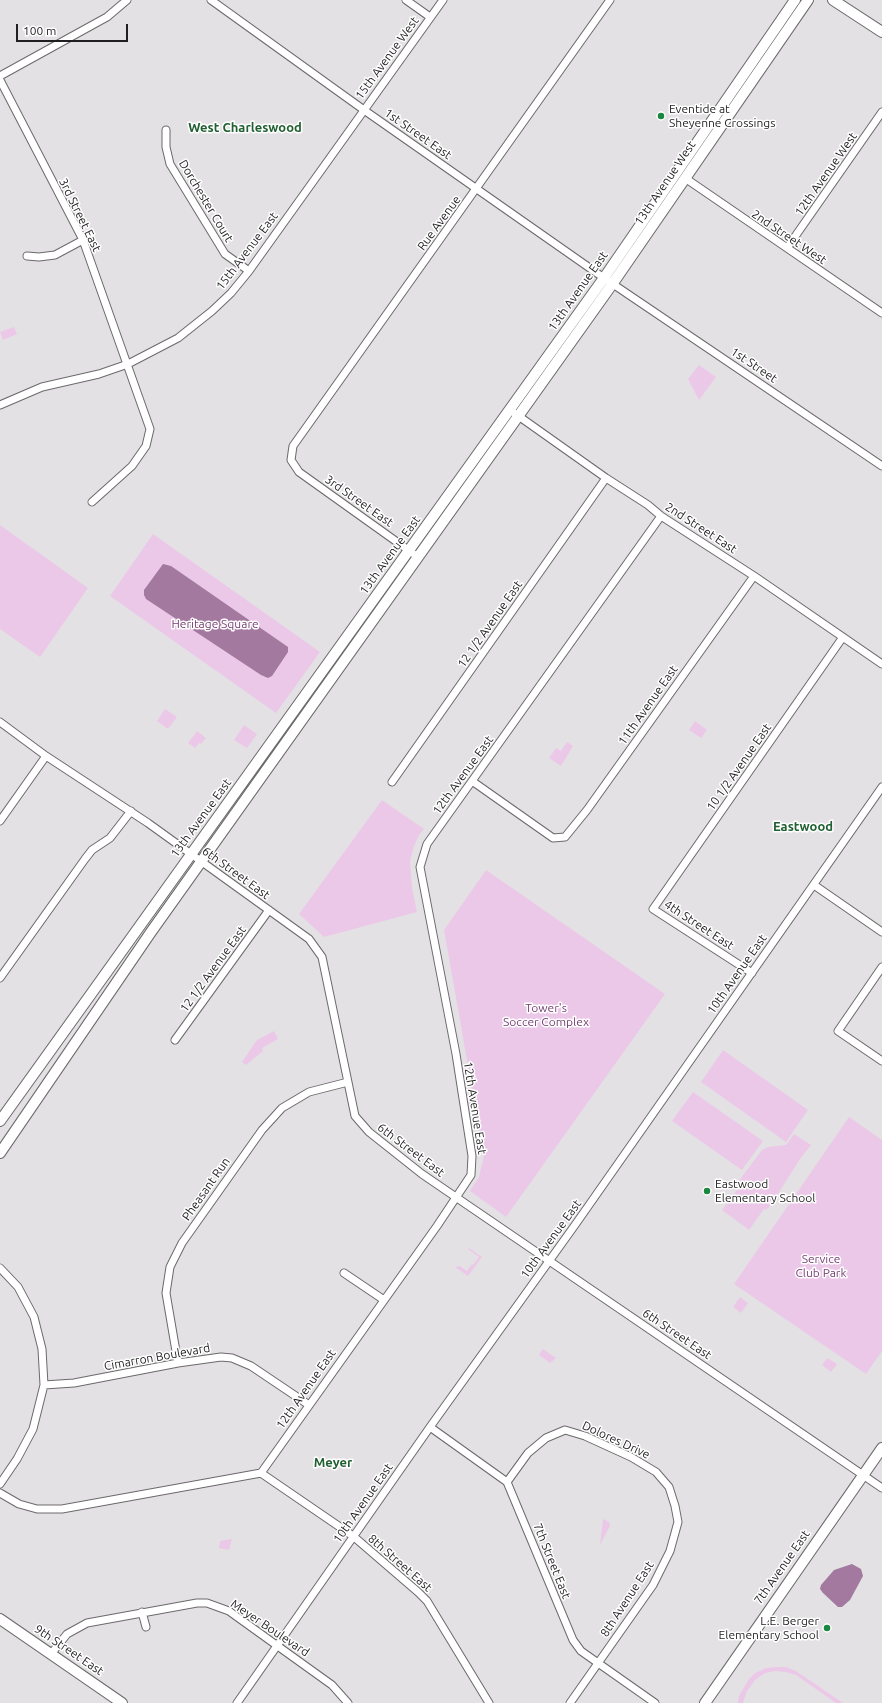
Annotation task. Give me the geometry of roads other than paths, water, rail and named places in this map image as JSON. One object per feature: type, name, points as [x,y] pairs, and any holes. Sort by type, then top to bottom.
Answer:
[{"type":"main road","name":"13th Avenue East","points":[[0,1121],[604,278],[795,0]]},
{"type":"main road","name":"13th Avenue West","points":[[613,283],[808,0]]},
{"type":"main road","points":[[833,0],[882,32]]},
{"type":"main road","name":"13th Avenue East","points":[[0,1152],[201,861],[613,283]]},
{"type":"main road","name":"7th Avenue East","points":[[705,1703],[882,1448]]},
{"type":"main road","name":"9th Street East","points":[[0,1619],[122,1703]]},
{"type":"street","points":[[0,76],[108,17],[128,0]]},
{"type":"street","name":"1st Street East","points":[[211,0],[364,110],[613,283]]},
{"type":"street","points":[[406,0],[430,17]]},
{"type":"street","name":"15th Avenue West","points":[[364,110],[443,0]]},
{"type":"street","name":"Rue Avenue","points":[[291,460],[293,446],[610,0]]},
{"type":"street","name":"3rd Street East","points":[[0,80],[83,240],[150,429],[146,446],[132,466],[92,502]]},
{"type":"street","name":"15th Avenue East","points":[[0,404],[42,387],[99,374],[128,364],[162,348],[195,326],[231,293],[249,271],[364,110]]},
{"type":"street","name":"12th Avenue West","points":[[787,248],[882,112]]},
{"type":"street","name":"Dorchester Court","points":[[166,130],[166,147],[170,164],[225,254],[249,271]]},
{"type":"street","name":"2nd Street West","points":[[684,178],[882,313]]},
{"type":"street","points":[[27,256],[39,257],[55,255],[83,240]]},
{"type":"street","name":"1st Street","points":[[613,283],[882,466]]},
{"type":"street","name":"2nd Street East","points":[[510,410],[606,478],[754,576],[882,664]]},
{"type":"street","name":"3rd Street East","points":[[291,460],[299,472],[418,557]]},
{"type":"street","name":"12 1/2 Avenue East","points":[[392,782],[606,478]]},
{"type":"street","name":"12th Avenue East","points":[[261,1473],[471,1175],[472,1156],[456,1054],[420,867],[427,844],[662,516]]},
{"type":"street","name":"11th Avenue East","points":[[472,781],[553,838],[565,836],[587,810],[754,576]]},
{"type":"street","name":"10 1/2 Avenue East","points":[[653,908],[843,637]]},
{"type":"street","name":"6th Street East","points":[[0,722],[46,756],[130,811],[201,861],[308,940],[322,958],[355,1116],[369,1132],[422,1174],[882,1488]]},
{"type":"street","points":[[0,821],[46,756]]},
{"type":"street","name":"10th Avenue East","points":[[237,1703],[353,1536],[882,787]]},
{"type":"street","points":[[0,978],[92,850],[110,838],[130,811]]},
{"type":"street","points":[[814,885],[882,932]]},
{"type":"street","name":"4th Street East","points":[[653,908],[752,973]]},
{"type":"street","name":"12 1/2 Avenue East","points":[[175,1040],[269,910]]},
{"type":"street","points":[[882,967],[838,1031],[882,1061]]},
{"type":"street","name":"Pheasant Run","points":[[178,1363],[166,1293],[170,1266],[182,1243],[262,1130],[282,1108],[309,1092],[348,1082]]},
{"type":"street","points":[[0,1268],[18,1287],[34,1317],[42,1349],[44,1385],[33,1429],[17,1459],[0,1484]]},
{"type":"street","points":[[344,1273],[384,1300]]},
{"type":"street","name":"Cimarron Boulevard","points":[[44,1385],[74,1384],[178,1363],[221,1357],[232,1358],[262,1373],[309,1405]]},
{"type":"street","points":[[430,1427],[507,1482]]},
{"type":"street","name":"Dolores Drive","points":[[507,1482],[528,1453],[546,1438],[565,1430],[592,1439],[631,1457],[656,1472],[669,1487],[673,1498]]},
{"type":"street","points":[[0,1493],[25,1506],[37,1509],[62,1509],[261,1473]]},
{"type":"street","name":"8th Street East","points":[[261,1473],[353,1536],[427,1602],[489,1703]]},
{"type":"street","name":"7th Street East","points":[[507,1482],[573,1640],[581,1651],[655,1703]]},
{"type":"street","name":"8th Avenue East","points":[[570,1703],[652,1585],[670,1551],[678,1522],[673,1498]]},
{"type":"street","name":"Meyer Boulevard","points":[[51,1654],[67,1634],[87,1623],[142,1612],[197,1603],[207,1603],[229,1611],[332,1685],[348,1703]]},
{"type":"street","points":[[142,1612],[146,1627]]},
{"type":"place","name":"Eventide at Sheyenne Crossings","points":[[661,116]]},
{"type":"place","name":"Eastwood Elementary School","points":[[707,1191]]},
{"type":"place","name":"L.E. Berger Elementary School","points":[[827,1628]]},
{"type":"district","name":"West Charleswood","points":[[245,128]]},
{"type":"district","name":"Eastwood","points":[[803,827]]},
{"type":"district","name":"Meyer","points":[[333,1463]]},
{"type":"park label","name":"Heritage Square","points":[[215,624]]},
{"type":"park label","name":"Tower's Soccer Complex","points":[[546,1015]]},
{"type":"park label","name":"Service Club Park","points":[[821,1266]]}]
